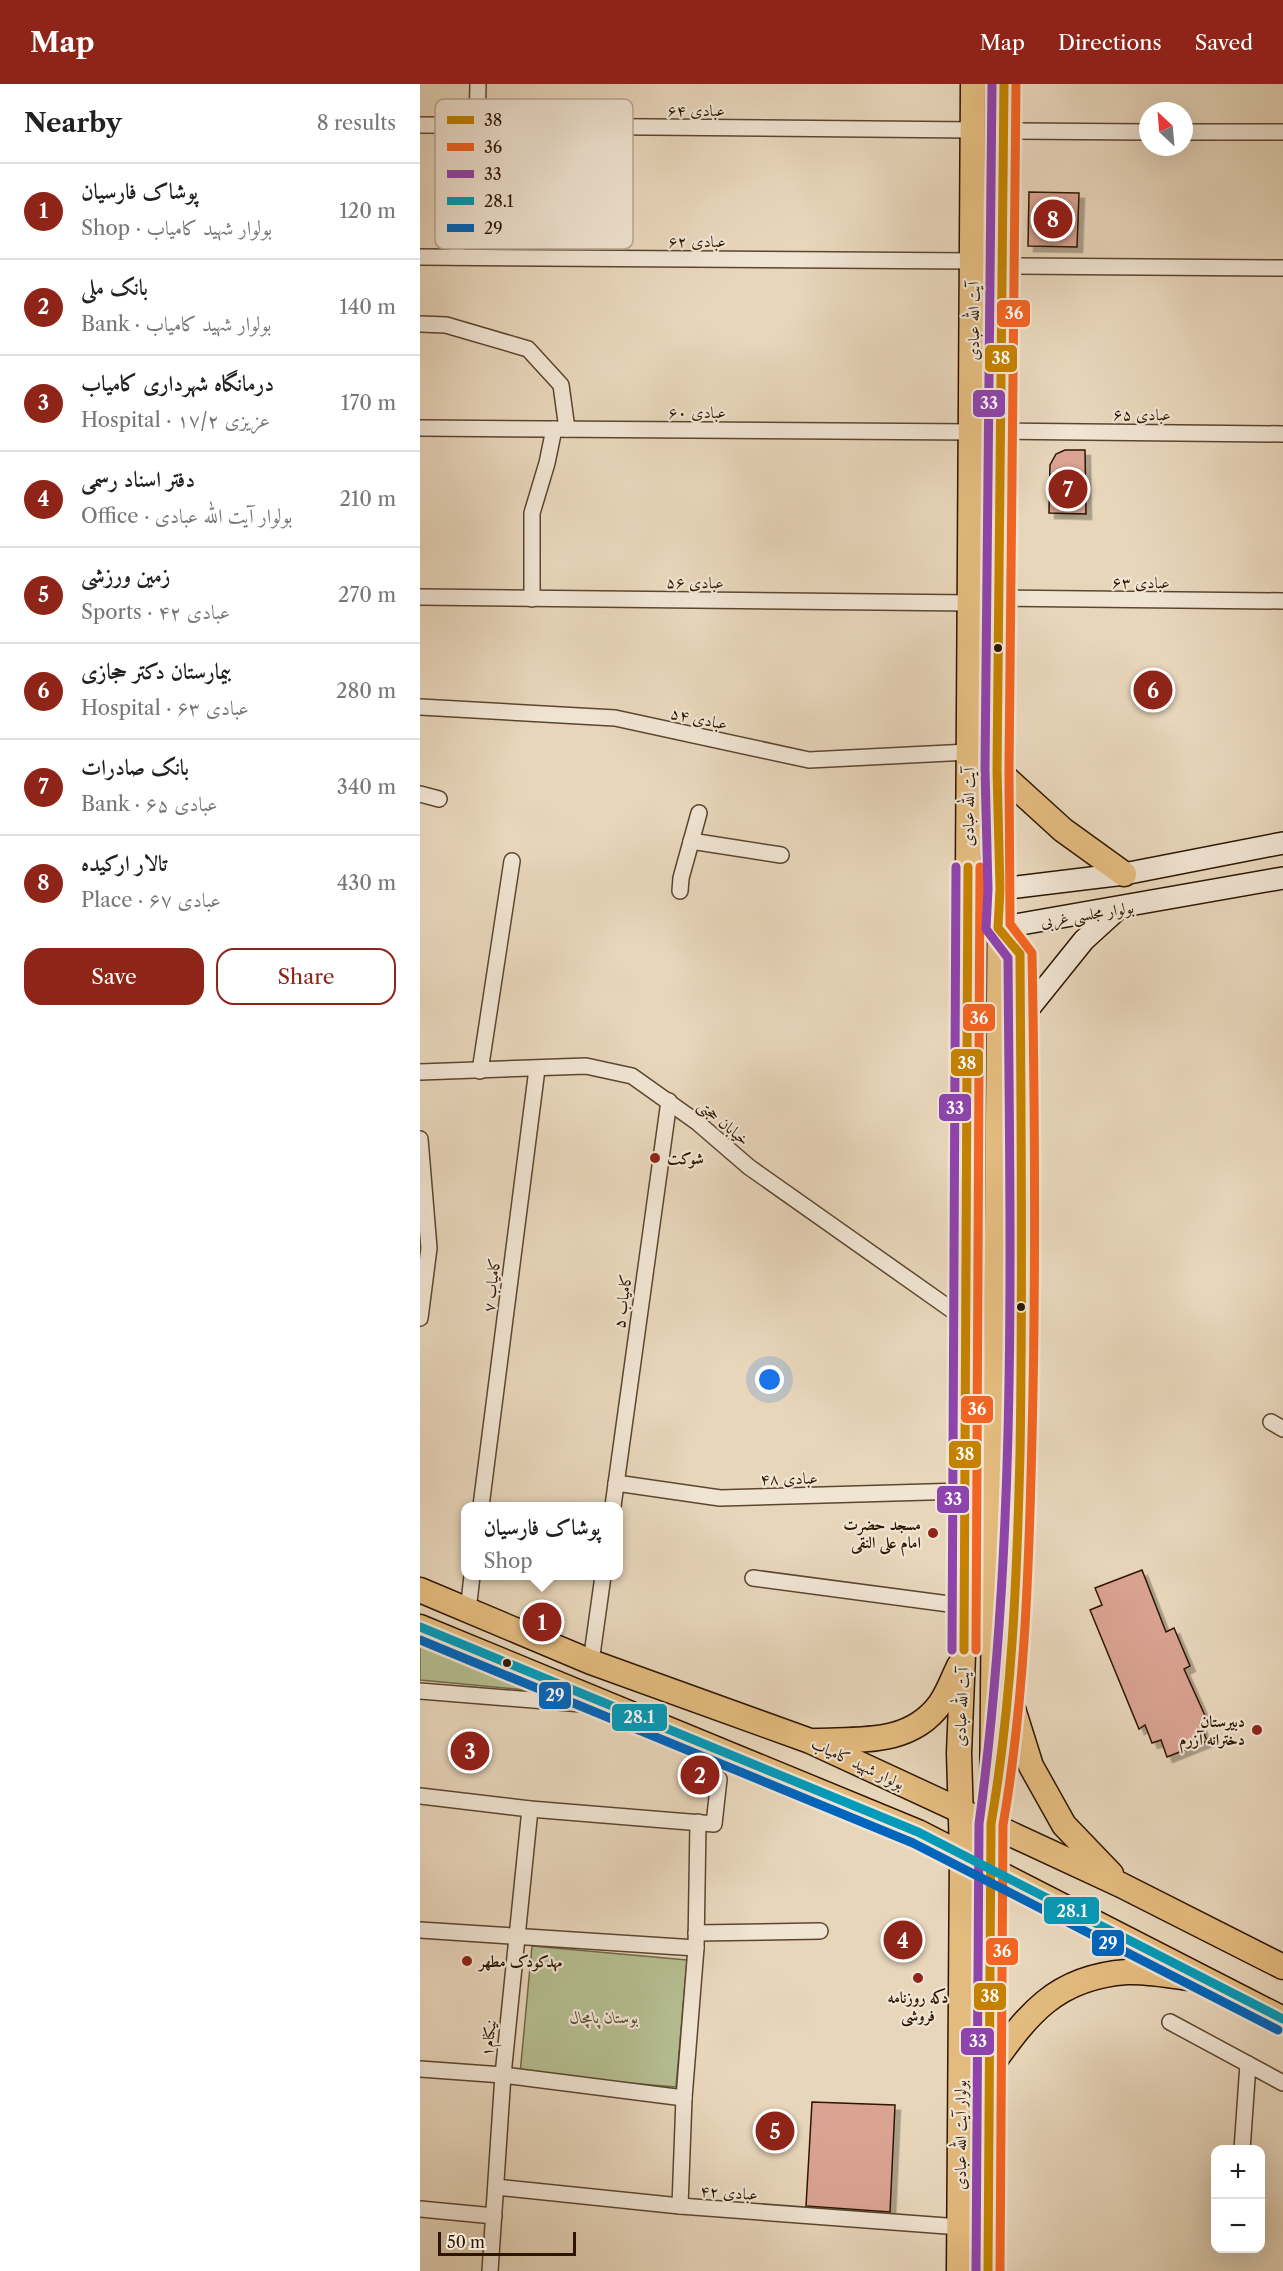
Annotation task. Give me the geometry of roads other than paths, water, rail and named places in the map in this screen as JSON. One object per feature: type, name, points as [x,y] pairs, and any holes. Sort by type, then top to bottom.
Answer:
[{"type":"main road","name":"آیت الله عبادی","points":[[962,1854],[959,1753],[964,1606],[967,910],[973,432],[973,84]]},
{"type":"main road","name":"آیت الله عبادی","points":[[991,1824],[995,1619],[1000,889],[997,770],[998,598],[1002,431],[1004,84]]},
{"type":"main road","points":[[997,770],[1063,830],[1124,874]]},
{"type":"main road","name":"بولوار مجلسی غربی","points":[[967,910],[1000,889],[1124,874],[1283,843]]},
{"type":"main road","name":"بولوار مجلسی غربی","points":[[998,928],[1118,909],[1283,878]]},
{"type":"main road","points":[[1022,1017],[1084,940],[1118,909]]},
{"type":"main road","points":[[967,910],[998,928]]},
{"type":"main road","name":"بولوار آیت الله عبادی","points":[[988,2271],[991,1824],[999,1778],[1004,1689],[1017,1563],[1023,1307],[1020,954],[998,928]]},
{"type":"main road","name":"بولوار شهید کامیاب","points":[[420,1590],[591,1662],[810,1741],[1121,1884],[1283,1967]]},
{"type":"main road","points":[[995,1619],[1004,1689],[1030,1766],[1064,1825],[1121,1884]]},
{"type":"main road","points":[[420,1627],[918,1832],[1212,1980],[1283,2019]]},
{"type":"main road","points":[[810,1741],[892,1737],[914,1728],[940,1704],[963,1655]]},
{"type":"main road","name":"بولوار آیت الله عبادی","points":[[959,2271],[962,1854]]},
{"type":"main road","points":[[989,2069],[1022,2023],[1049,1997],[1089,1978],[1128,1972],[1212,1980]]},
{"type":"street","points":[[478,84],[478,99]]},
{"type":"street","name":"عبادی ۶۴","points":[[420,125],[435,125]]},
{"type":"street","name":"عبادی ۶۴","points":[[633,127],[973,130]]},
{"type":"street","points":[[1003,132],[1139,132]]},
{"type":"street","points":[[1193,132],[1283,132]]},
{"type":"street","points":[[457,249],[457,257]]},
{"type":"street","name":"عبادی ۶۲","points":[[420,257],[973,261]]},
{"type":"street","points":[[1003,266],[1283,268]]},
{"type":"street","points":[[420,324],[446,325],[528,349],[561,385],[560,429],[532,513],[532,599]]},
{"type":"street","name":"عبادی ۶۰","points":[[420,428],[973,432]]},
{"type":"street","name":"عبادی ۶۵","points":[[1002,431],[1283,434]]},
{"type":"street","name":"عبادی ۵۶","points":[[420,597],[970,603]]},
{"type":"street","name":"عبادی ۶۳","points":[[998,598],[1283,601]]},
{"type":"street","name":"عبادی ۵۴","points":[[420,707],[615,718],[809,760],[969,752]]},
{"type":"street","points":[[420,794],[440,799]]},
{"type":"street","points":[[680,891],[690,841],[699,813]]},
{"type":"street","points":[[690,841],[781,855]]},
{"type":"street","points":[[480,1071],[512,861]]},
{"type":"street","name":"خیابان حجتی","points":[[420,1072],[586,1066],[632,1076],[669,1101],[749,1167],[966,1320]]},
{"type":"street","name":"کامیاب ۷","points":[[482,1502],[537,1069]]},
{"type":"street","name":"کامیاب ۵","points":[[614,1502],[669,1101]]},
{"type":"street","points":[[420,1139],[429,1248],[421,1310]]},
{"type":"street","name":"عبادی ۴۸","points":[[616,1483],[720,1498],[963,1491]]},
{"type":"street","points":[[753,1578],[964,1606]]},
{"type":"street","points":[[468,1611],[471,1580]]},
{"type":"street","points":[[591,1662],[602,1580]]},
{"type":"street","points":[[420,1691],[616,1706]]},
{"type":"street","points":[[420,1796],[530,1809],[714,1824],[719,1779]]},
{"type":"street","name":"نیکنام۱","points":[[490,2271],[503,2075],[530,1809]]},
{"type":"street","points":[[680,2206],[684,2098],[696,1940],[698,1822]]},
{"type":"street","points":[[420,1930],[517,1938],[696,1940],[820,1931]]},
{"type":"street","points":[[1170,2022],[1283,2083]]},
{"type":"street","points":[[1242,2145],[1248,2064]]},
{"type":"street","points":[[420,2069],[503,2075],[684,2098]]},
{"type":"street","name":"عبادی ۴۲","points":[[496,2187],[680,2206],[960,2227]]},
{"type":"street","points":[[420,2209],[494,2216]]},
{"type":"place","name":"تالار ارکیده","points":[[1053,219]]},
{"type":"place","name":"بانک صادرات","points":[[1068,489]]},
{"type":"place","name":"بیمارستان دکتر حجازی","points":[[1153,690]]},
{"type":"place","name":"شوكت","points":[[655,1158]]},
{"type":"place","name":"مسجد حضرت امام علی النقی","points":[[933,1533]]},
{"type":"place","name":"پوشاک فارسیان","points":[[542,1622]]},
{"type":"place","name":"دبیرستان دخترانه آزرم","points":[[1257,1730]]},
{"type":"place","name":"درمانگاه شهرداری کامیاب","points":[[470,1751]]},
{"type":"place","name":"بانک ملی","points":[[700,1775]]},
{"type":"place","name":"دفتر اسناد رسمی","points":[[903,1940]]},
{"type":"place","name":"مهدکودک مطهر","points":[[467,1961]]},
{"type":"place","name":"دکه روزنامه فروشی","points":[[918,1978]]},
{"type":"place","name":"زمین ورزشی","points":[[775,2131]]},
{"type":"park label","name":"بوستان پامچال","points":[[604,2017]]}]
